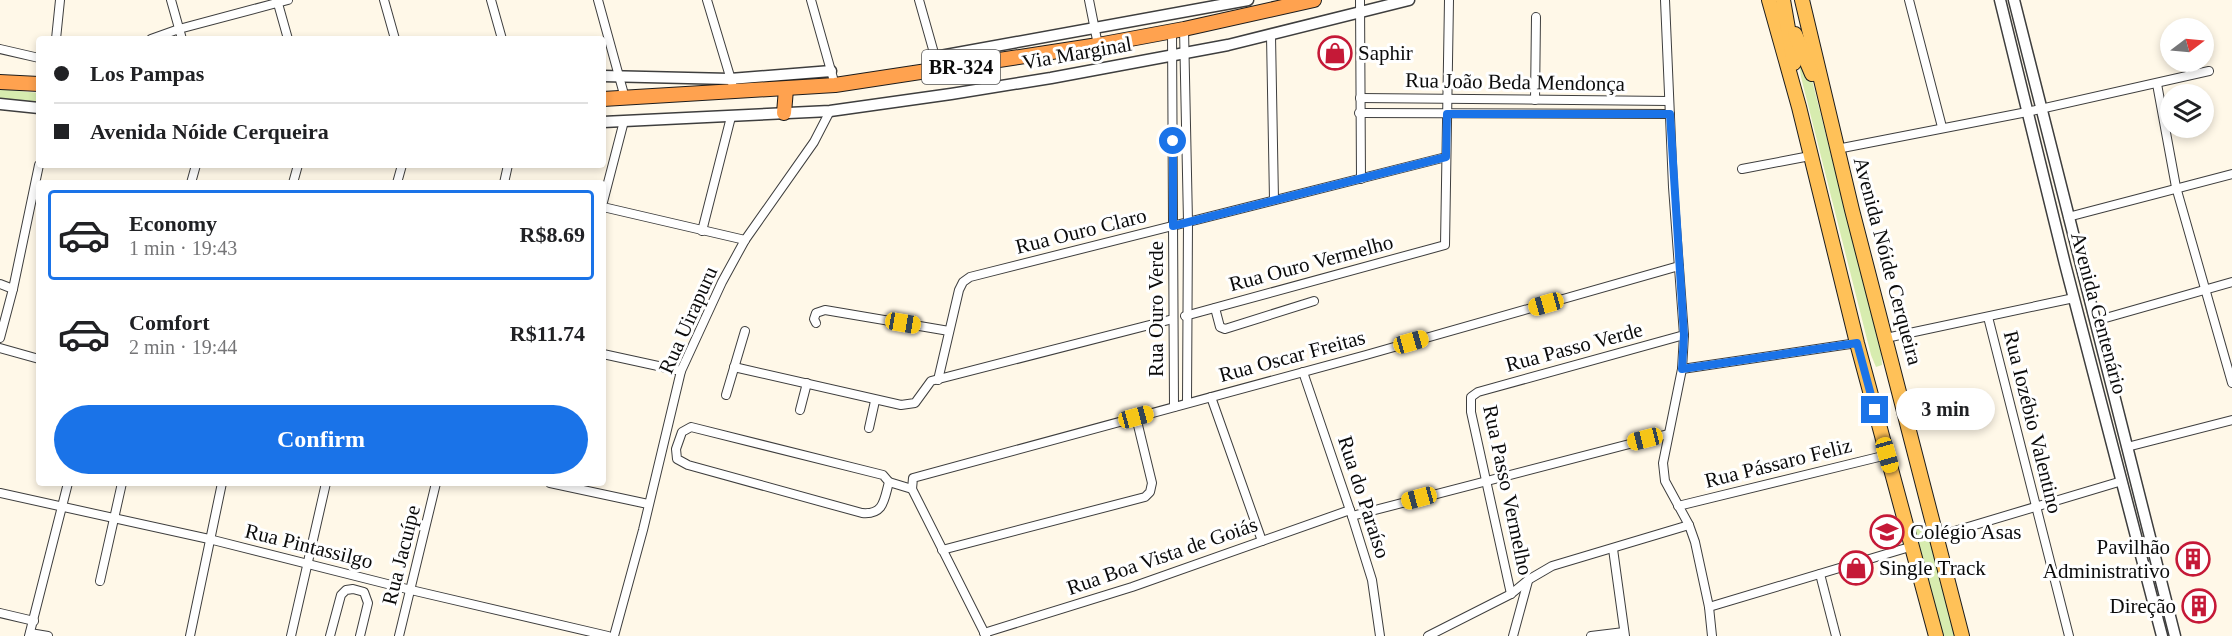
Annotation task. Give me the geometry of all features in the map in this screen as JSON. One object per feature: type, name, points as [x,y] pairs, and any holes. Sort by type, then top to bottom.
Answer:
[{"type":"highway","name":"BR-324","points":[[606,99],[732,85],[786,89],[833,78],[937,63],[1098,45],[1178,30],[1305,1]]},
{"type":"highway","points":[[24,83],[36,74]]},
{"type":"highway","points":[[3,81],[36,84]]},
{"type":"highway","points":[[784,113],[786,89]]},
{"type":"main road","points":[[1769,0],[1857,343],[1936,636]]},
{"type":"main road","points":[[1783,0],[1798,107]]},
{"type":"main road","name":"Avenida Nóide Cerqueira","points":[[1802,0],[1826,106],[1962,636]]},
{"type":"main road","name":"Avenida Nóide Cerqueira","points":[[1787,18],[1826,106]]},
{"type":"street","points":[[56,36],[60,0]]},
{"type":"street","points":[[171,0],[181,36]]},
{"type":"street","points":[[159,36],[288,0]]},
{"type":"street","points":[[384,0],[394,36]]},
{"type":"street","points":[[491,0],[501,36]]},
{"type":"street","points":[[598,0],[625,98]]},
{"type":"street","points":[[707,0],[732,85]]},
{"type":"street","points":[[606,76],[732,85],[833,78],[811,0]]},
{"type":"street","points":[[920,0],[937,63],[1095,29],[1248,0]]},
{"type":"street","points":[[1089,0],[1098,45]]},
{"type":"street","points":[[1360,0],[1361,179]]},
{"type":"street","name":"Via Marginal","points":[[606,123],[830,111],[1040,80],[1271,36],[1409,0]]},
{"type":"street","points":[[1446,157],[1449,0]]},
{"type":"street","points":[[1665,0],[1684,335],[1682,369],[1663,463],[1665,481],[1689,525],[1699,556],[1712,636]]},
{"type":"street","points":[[1909,0],[1942,127]]},
{"type":"street","name":"Avenida Centenário","points":[[2000,0],[2074,298],[2162,636]]},
{"type":"street","name":"Avenida Centenário","points":[[2014,0],[2175,636]]},
{"type":"street","points":[[278,1],[287,36]]},
{"type":"street","points":[[1535,100],[1536,17]]},
{"type":"street","name":"Rua Ouro Verde","points":[[1178,30],[1185,54],[1188,222],[1185,316],[1186,403]]},
{"type":"street","name":"Rua Ouro Verde","points":[[1174,407],[1172,56],[1178,30]]},
{"type":"street","points":[[1271,36],[1274,200]]},
{"type":"street","points":[[0,50],[36,57]]},
{"type":"street","points":[[2015,57],[2027,54]]},
{"type":"street","points":[[1837,149],[2027,112],[2205,72]]},
{"type":"street","points":[[2157,84],[2176,188],[2232,383]]},
{"type":"street","name":"Rua João Beda Mendonça","points":[[1360,98],[1669,102]]},
{"type":"street","points":[[0,104],[36,108]]},
{"type":"street","name":"Rua Uirapuru","points":[[614,636],[643,530],[681,371],[722,282],[745,240],[814,142],[830,111]]},
{"type":"street","name":"Rua João Beda Mendonça","points":[[1359,113],[1670,114]]},
{"type":"street","points":[[702,231],[731,117]]},
{"type":"street","points":[[606,193],[624,122]]},
{"type":"street","points":[[1742,169],[1810,156]]},
{"type":"street","name":"Rua Ouro Claro","points":[[938,380],[959,290],[963,282],[970,277],[1446,157]]},
{"type":"street","name":"Rua Ouro Vermelho","points":[[1185,316],[1445,245],[1446,157]]},
{"type":"street","points":[[0,338],[13,289],[38,168]]},
{"type":"street","points":[[2068,217],[2232,174]]},
{"type":"street","points":[[606,206],[745,240]]},
{"type":"street","points":[[29,214],[36,216]]},
{"type":"street","name":"Rua Oscar Freitas","points":[[912,489],[913,478],[1303,372],[1679,266]]},
{"type":"street","points":[[2095,321],[2232,282]]},
{"type":"street","points":[[0,284],[13,289]]},
{"type":"street","points":[[1988,317],[2074,298]]},
{"type":"street","points":[[1215,308],[1220,327],[1225,329],[1314,301]]},
{"type":"street","points":[[816,323],[814,319],[816,313],[825,310],[949,331]]},
{"type":"street","name":"Rua Iozébio Valentino","points":[[1886,338],[1988,317],[2069,636]]},
{"type":"street","points":[[734,368],[875,400],[911,405],[918,401],[927,384],[938,380],[1173,319]]},
{"type":"street","points":[[726,395],[745,331]]},
{"type":"street","name":"Rua Passo Verde","points":[[1473,395],[1684,335]]},
{"type":"street","points":[[1682,369],[1857,343]]},
{"type":"street","points":[[0,348],[36,358]]},
{"type":"street","points":[[606,355],[681,371]]},
{"type":"street","name":"Rua do Paraíso","points":[[1303,372],[1352,513],[1372,580],[1380,636]]},
{"type":"street","points":[[800,410],[807,383]]},
{"type":"street","name":"Rua Passo Vermelho","points":[[1473,395],[1470,406],[1511,594]]},
{"type":"street","points":[[1211,397],[1262,541]]},
{"type":"street","points":[[869,428],[875,400]]},
{"type":"street","points":[[942,550],[1145,497],[1150,492],[1152,483],[1136,417]]},
{"type":"street","points":[[2127,447],[2232,420]]},
{"type":"street","points":[[889,482],[880,510],[862,513],[688,465],[677,459],[676,449],[682,432],[691,427],[697,427],[877,473],[883,475],[889,482],[912,489],[985,634]]},
{"type":"street","name":"Rua Boa Vista de Goiás","points":[[985,634],[1352,513],[1668,434]]},
{"type":"street","name":"Rua Pássaro Feliz","points":[[1678,506],[1887,455]]},
{"type":"street","points":[[1938,536],[2122,481]]},
{"type":"street","points":[[48,636],[30,634],[67,486]]},
{"type":"street","points":[[100,581],[121,486]]},
{"type":"street","points":[[190,636],[221,486]]},
{"type":"street","points":[[291,636],[325,486]]},
{"type":"street","name":"Rua Jacuípe","points":[[399,636],[435,486]]},
{"type":"street","points":[[564,486],[648,504]]},
{"type":"street","name":"Rua Pintassilgo","points":[[0,493],[308,563],[411,590],[608,636]]},
{"type":"street","points":[[1428,636],[1511,594],[1528,580],[1560,562],[1612,549],[1689,525]]},
{"type":"street","points":[[1709,607],[1913,546]]},
{"type":"street","points":[[1591,636],[1624,634],[1612,549]]},
{"type":"street","points":[[1820,574],[1836,636]]},
{"type":"street","points":[[356,590],[360,577]]},
{"type":"street","points":[[1514,636],[1528,580]]},
{"type":"street","points":[[330,636],[341,595],[346,590],[364,592],[368,603],[360,636]]},
{"type":"street","points":[[0,613],[34,621]]},
{"type":"green space","points":[[1795,38],[1811,76],[1881,353],[1882,365],[1876,367],[1871,355],[1801,77]]},
{"type":"green space","points":[[0,89],[36,93],[36,103],[0,98]]},
{"type":"green space","points":[[1928,524],[1956,636],[1942,636],[1914,528]]},
{"type":"place","name":"Saphir","points":[[1335,53]]},
{"type":"place","name":"Colégio Asas","points":[[1887,532]]},
{"type":"place","name":"Pavilhão Administrativo","points":[[2193,559]]},
{"type":"place","name":"Single Track","points":[[1856,568]]},
{"type":"place","name":"Direção","points":[[2199,606]]},
{"type":"route","points":[[1173,141],[1173,226],[1446,157],[1447,114],[1670,114],[1684,335],[1682,369],[1857,343],[1875,410]]}]
